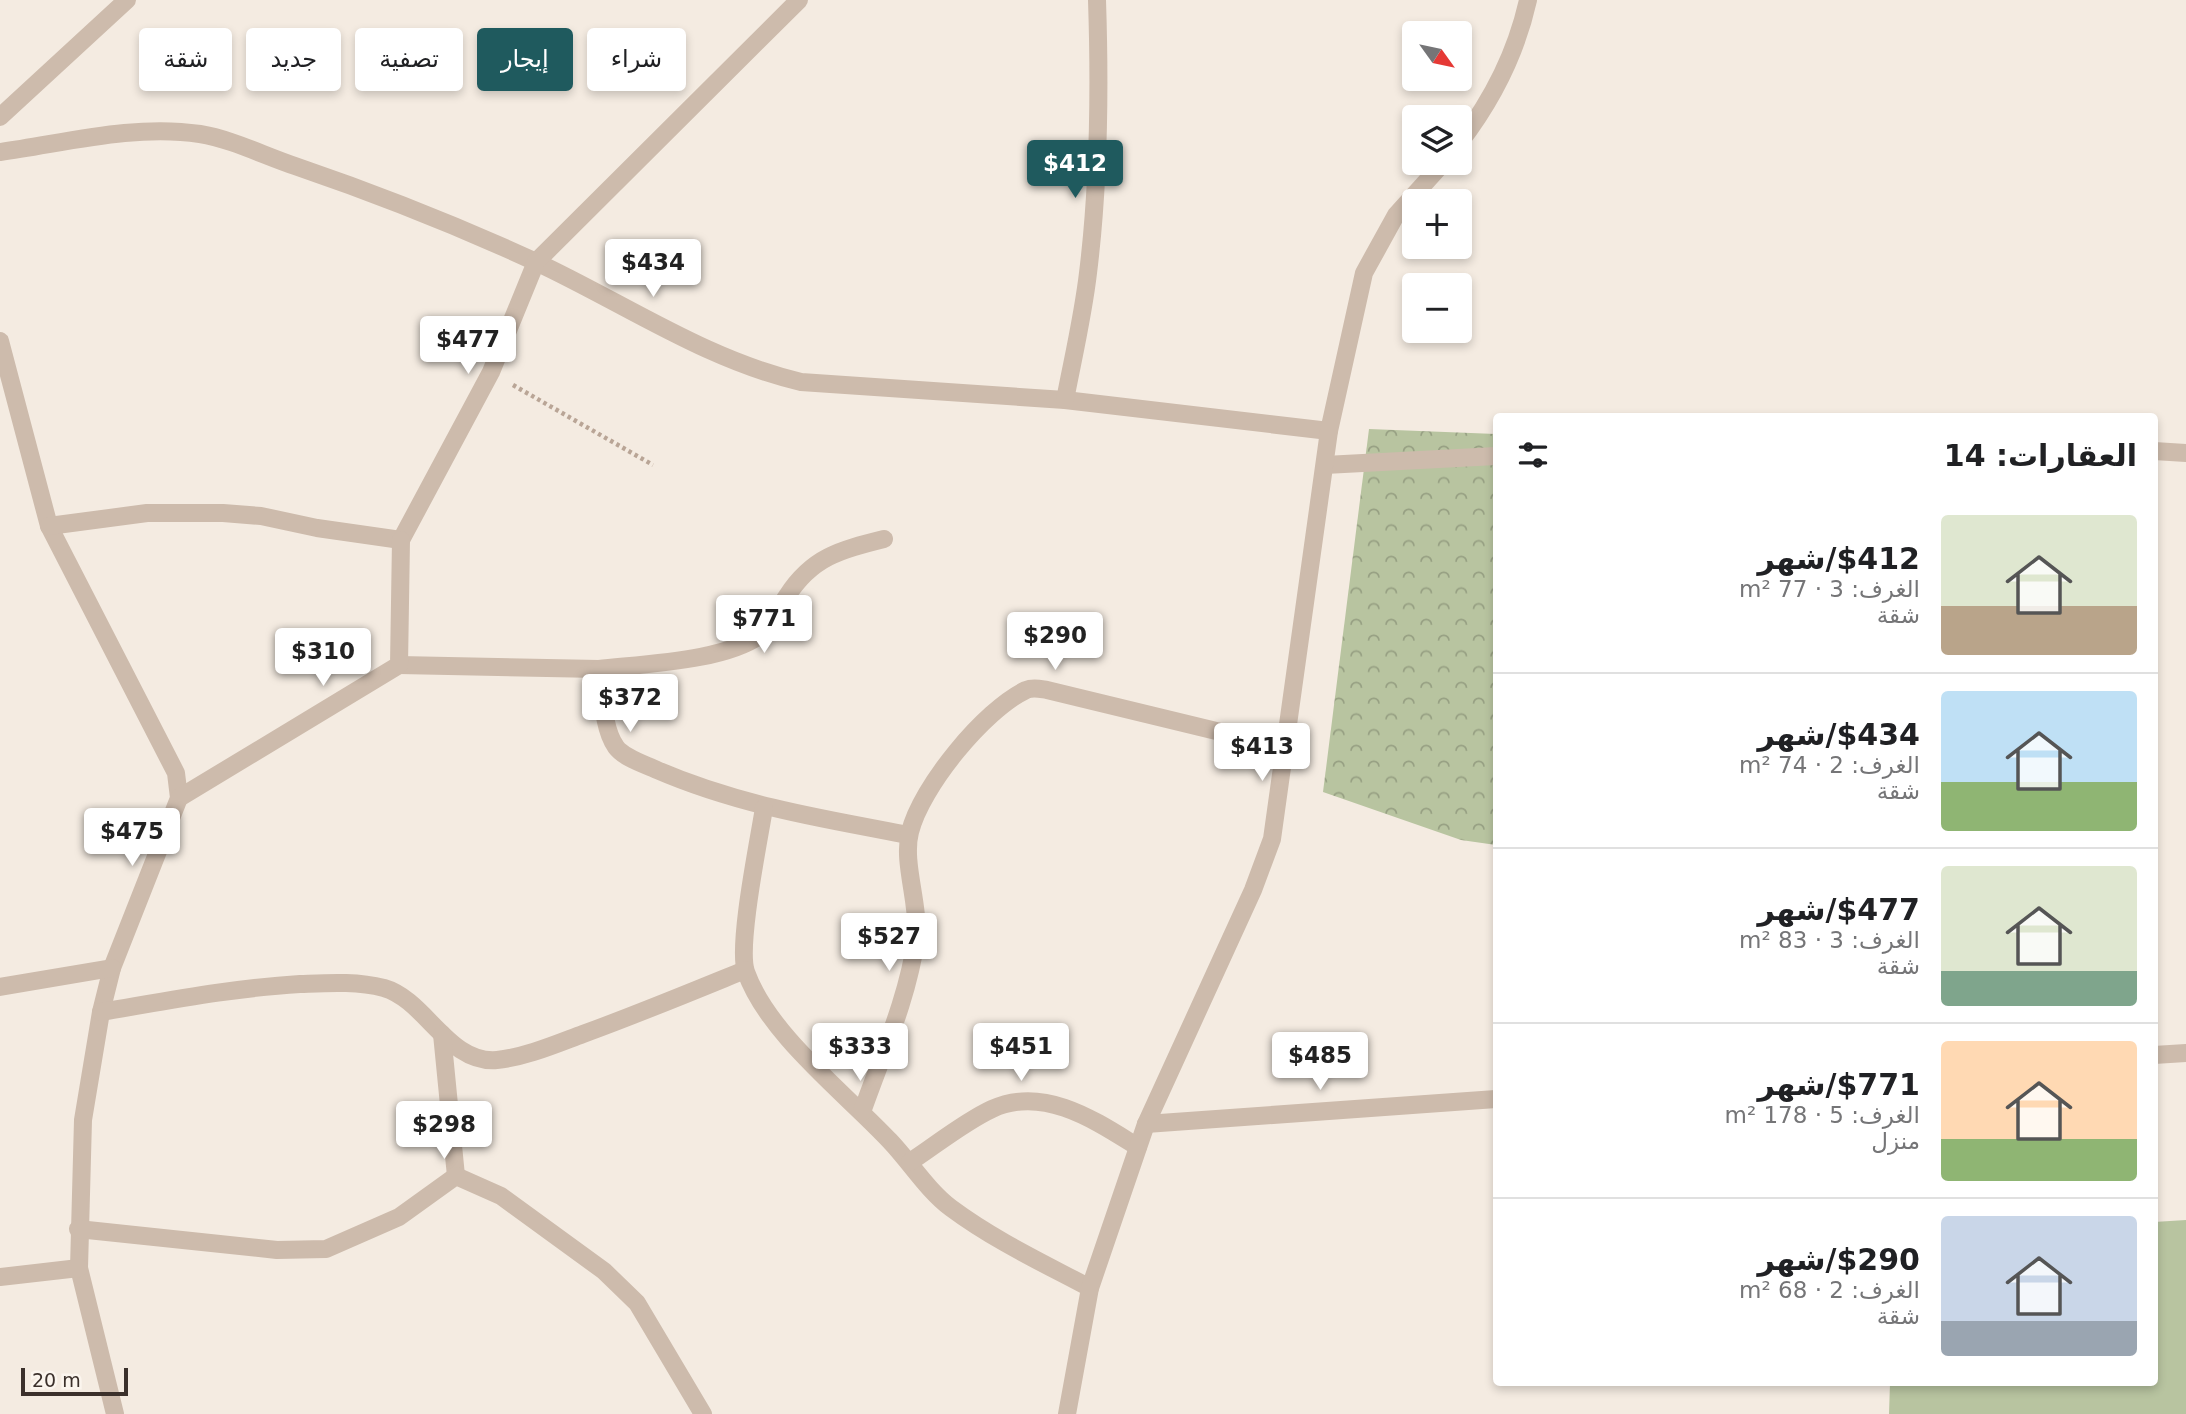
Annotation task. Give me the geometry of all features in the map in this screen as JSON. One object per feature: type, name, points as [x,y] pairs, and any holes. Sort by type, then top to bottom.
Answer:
[{"type":"street","points":[[0,117],[127,0]]},
{"type":"street","points":[[399,665],[401,540],[492,372],[536,262],[799,0]]},
{"type":"street","points":[[1065,400],[1088,275],[1094,218],[1099,54],[1097,0]]},
{"type":"street","points":[[1472,127],[1503,75],[1528,0]]},
{"type":"street","points":[[0,152],[160,131],[202,135],[336,180],[536,262],[709,351],[760,372],[801,382],[1065,400],[1329,430]]},
{"type":"street","points":[[1067,1414],[1090,1288],[1146,1124],[1253,890],[1272,839],[1329,430],[1364,273],[1396,215],[1432,175]]},
{"type":"street","points":[[0,341],[49,526],[176,773],[179,798],[113,968],[101,1012],[83,1120],[79,1268],[115,1414]]},
{"type":"street","points":[[2158,451],[2186,453]]},
{"type":"street","points":[[1325,464],[1493,456]]},
{"type":"street","points":[[49,526],[147,513],[223,513],[261,516],[317,528],[401,540]]},
{"type":"street","points":[[179,798],[399,665],[599,669],[695,658],[741,646],[765,631],[807,569],[847,548],[884,539]]},
{"type":"street","points":[[599,669],[608,729],[618,750],[685,782],[764,808],[909,835]]},
{"type":"street","points":[[862,1112],[904,994],[916,938],[916,904],[909,835],[916,815],[954,756],[998,709],[1030,689],[1047,690],[1286,748]]},
{"type":"street","points":[[764,808],[746,935],[746,970],[766,1009],[790,1041],[862,1112],[955,1211],[1090,1288]]},
{"type":"street","points":[[0,987],[113,968]]},
{"type":"street","points":[[101,1012],[242,988],[349,982],[385,988],[403,996],[442,1034],[482,1059],[497,1060],[565,1041],[746,970]]},
{"type":"street","points":[[442,1034],[456,1176]]},
{"type":"street","points":[[2158,1055],[2186,1053]]},
{"type":"street","points":[[1146,1124],[1493,1099]]},
{"type":"street","points":[[910,1162],[992,1109],[1015,1102],[1039,1101],[1063,1106],[1095,1121],[1138,1147]]},
{"type":"street","points":[[78,1229],[278,1250],[326,1249],[399,1217],[456,1176]]},
{"type":"street","points":[[456,1176],[501,1196],[604,1271],[637,1303],[703,1414]]},
{"type":"street","points":[[0,1277],[79,1268]]},
{"type":"path","points":[[492,372],[653,465]]},
{"type":"green space","points":[[1369,429],[1493,434],[1493,845],[1461,840],[1323,792]]},
{"type":"green space","points":[[2186,1220],[2186,1414],[1889,1414],[1890,1386],[2158,1386],[2158,1222]]}]
